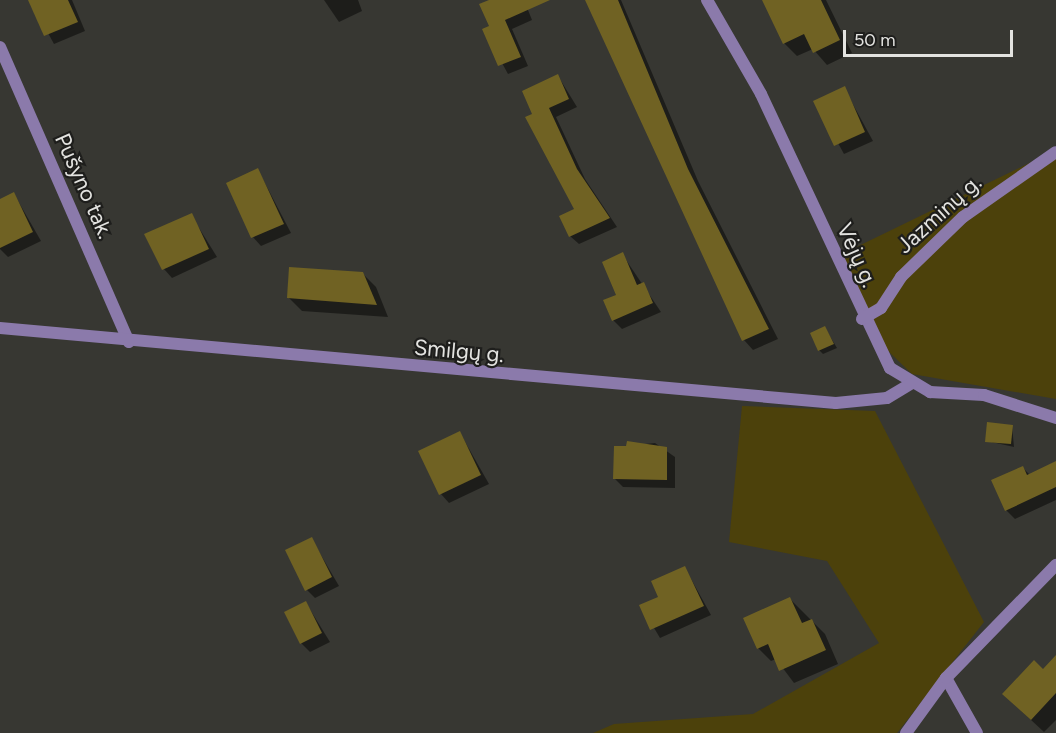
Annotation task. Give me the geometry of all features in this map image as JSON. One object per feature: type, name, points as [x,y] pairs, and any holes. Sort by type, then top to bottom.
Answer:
[{"type":"street","name":"Vėjų g.","points":[[707,0],[766,104],[862,319],[890,368],[910,384]]},
{"type":"street","name":"Pušyno tak.","points":[[0,47],[129,342]]},
{"type":"street","name":"Jazminų g.","points":[[862,319],[881,308],[901,277],[963,217],[1056,153]]},
{"type":"street","name":"Smilgų g.","points":[[0,328],[129,342],[836,404],[887,398],[910,384]]},
{"type":"street","points":[[910,384],[984,395],[1056,418]]},
{"type":"street","points":[[906,733],[946,678],[1056,565]]},
{"type":"street","points":[[946,678],[977,733]]},
{"type":"shaded area","points":[[1056,150],[1056,399],[912,374],[886,349],[842,254]]},
{"type":"shaded area","points":[[742,406],[875,411],[984,622],[897,733],[593,733],[614,724],[753,714],[879,643],[827,561],[729,542]]},
{"type":"building","points":[[28,0],[68,0],[78,22],[44,36]]},
{"type":"building","points":[[489,0],[550,0],[505,20],[521,57],[498,66],[482,29],[489,26],[479,4]]},
{"type":"building","points":[[585,0],[618,0],[688,169],[769,329],[742,341]]},
{"type":"building","points":[[762,0],[821,0],[840,40],[813,53],[804,34],[783,44]]},
{"type":"building","points":[[558,74],[569,99],[549,108],[577,169],[610,218],[569,237],[559,216],[574,209],[525,117],[532,114],[522,91]]},
{"type":"building","points":[[845,86],[865,132],[834,146],[813,101]]},
{"type":"building","points":[[258,168],[284,224],[251,238],[226,183]]},
{"type":"building","points":[[14,192],[33,232],[0,248],[0,199]]},
{"type":"building","points":[[192,213],[209,249],[162,270],[144,234]]},
{"type":"building","points":[[623,252],[637,285],[644,282],[653,303],[612,321],[603,300],[616,295],[602,262]]},
{"type":"building","points":[[289,267],[363,272],[377,305],[287,298]]},
{"type":"building","points":[[825,326],[834,344],[818,351],[810,333]]},
{"type":"building","points":[[987,422],[1013,425],[1011,444],[985,442]]},
{"type":"building","points":[[460,431],[481,475],[439,495],[418,451]]},
{"type":"building","points":[[627,441],[667,447],[667,480],[613,479],[614,446],[626,446]]},
{"type":"building","points":[[1056,461],[1056,487],[1005,511],[991,480],[1023,466],[1027,475]]},
{"type":"building","points":[[312,537],[332,577],[305,591],[285,550]]},
{"type":"building","points":[[685,566],[704,606],[650,630],[639,605],[658,597],[651,581]]},
{"type":"building","points":[[790,597],[802,623],[812,619],[826,650],[779,671],[768,644],[757,649],[743,618]]},
{"type":"building","points":[[306,601],[322,633],[300,644],[284,612]]},
{"type":"building","points":[[1056,655],[1056,693],[1031,720],[1002,694],[1034,660],[1043,669]]}]
